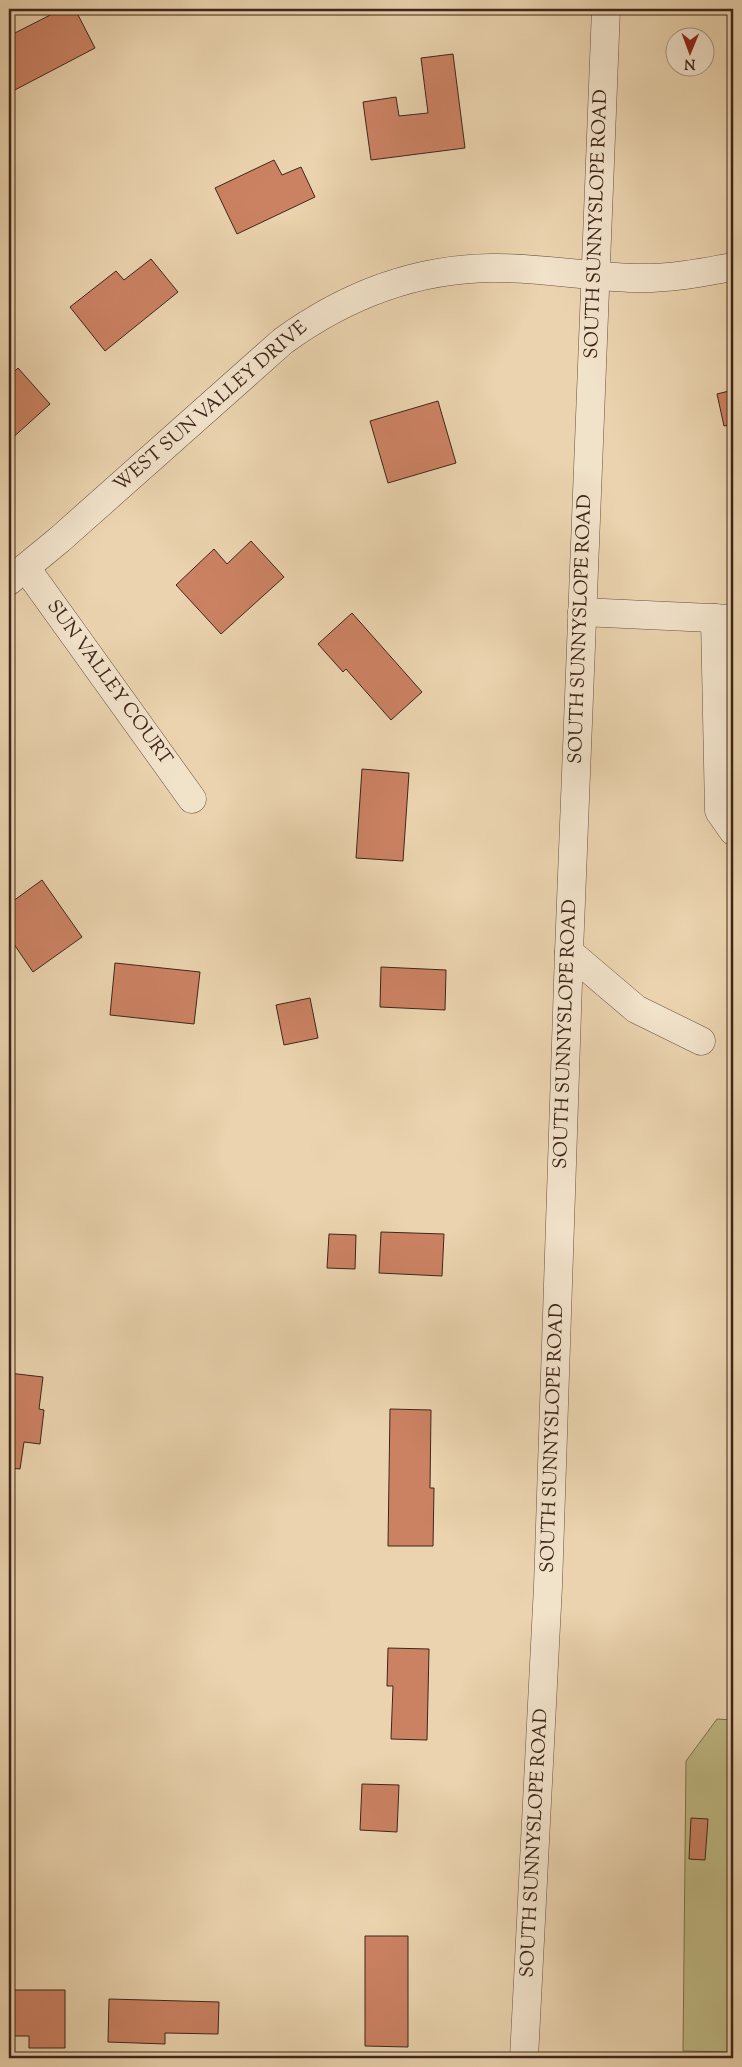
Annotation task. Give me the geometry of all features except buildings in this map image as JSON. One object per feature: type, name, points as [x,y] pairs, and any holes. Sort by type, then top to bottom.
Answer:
[{"type":"street","name":"SOUTH SUNNYSLOPE ROAD","points":[[524,2058],[548,1586],[569,952],[594,276],[606,9]]},
{"type":"street","name":"WEST SUN VALLEY DRIVE","points":[[18,574],[283,341],[314,318],[350,299],[382,286],[439,272],[492,268],[636,278],[686,276],[733,267]]},
{"type":"street","name":"SUN VALLEY COURT","points":[[18,574],[192,799]]},
{"type":"street","points":[[582,612],[724,619],[719,811],[733,831]]},
{"type":"street","points":[[569,952],[636,1009],[701,1041]]},
{"type":"shaded area","points":[[717,1719],[733,1720],[733,2052],[683,2051],[686,1761]]}]
